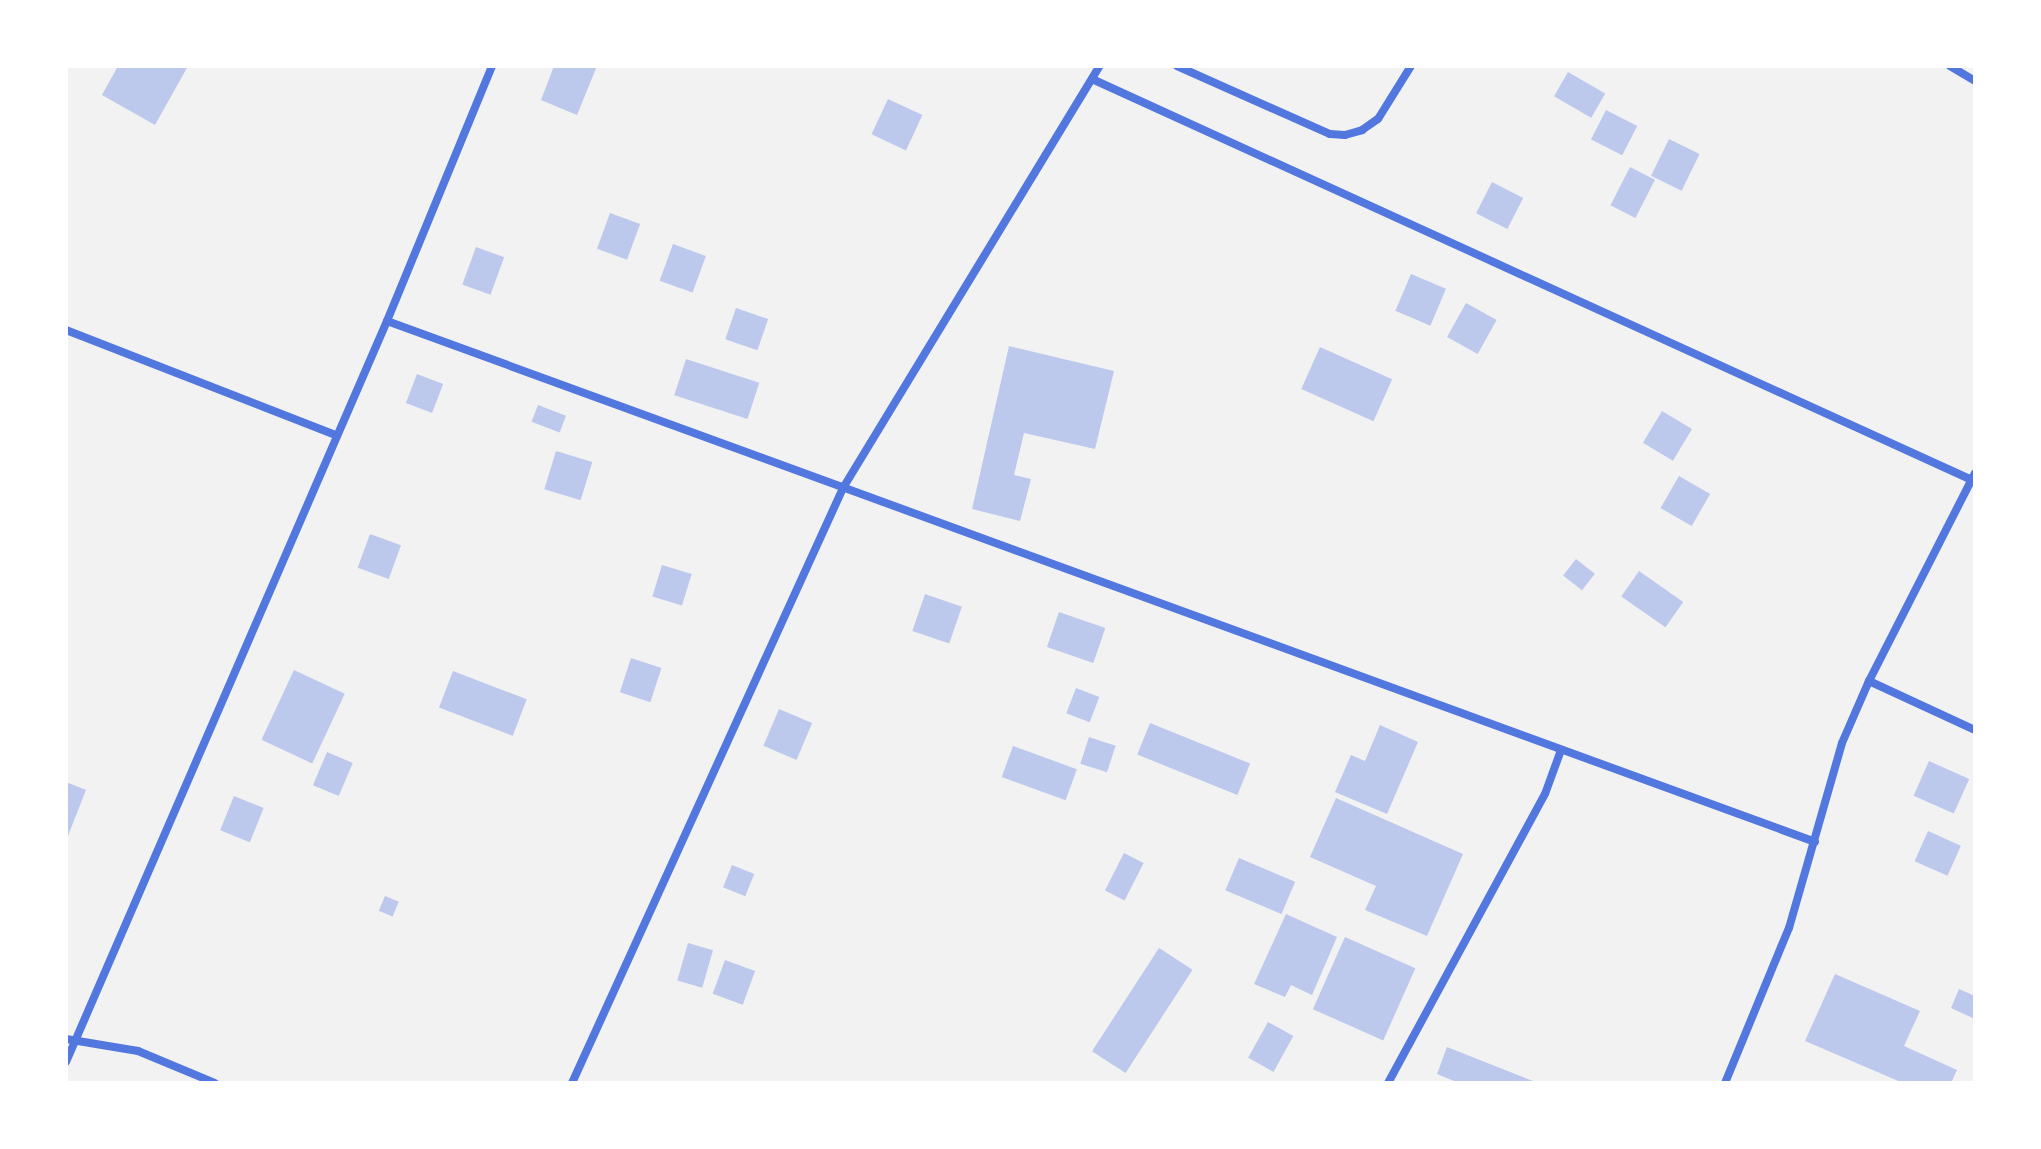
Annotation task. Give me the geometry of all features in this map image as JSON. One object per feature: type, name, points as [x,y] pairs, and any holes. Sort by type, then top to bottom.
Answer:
[{"type":"street","points":[[66,1062],[70,1040],[387,321],[492,66]]},
{"type":"street","points":[[572,1083],[843,488],[1100,66]]},
{"type":"street","points":[[1177,66],[1330,134],[1345,135],[1362,130],[1378,119],[1411,66]]},
{"type":"street","points":[[1950,66],[1975,81]]},
{"type":"street","points":[[1092,79],[1973,476],[1869,681],[1842,743],[1789,928],[1725,1083]]},
{"type":"street","points":[[387,321],[1815,842]]},
{"type":"street","points":[[66,330],[336,435]]},
{"type":"street","points":[[1869,681],[1975,730]]},
{"type":"street","points":[[1388,1083],[1545,794],[1561,750]]},
{"type":"street","points":[[70,1040],[138,1051],[215,1083]]},
{"type":"building","points":[[118,66],[188,66],[155,125],[102,95]]},
{"type":"building","points":[[554,66],[597,66],[577,115],[541,100]]},
{"type":"building","points":[[1568,72],[1605,94],[1591,118],[1554,96]]},
{"type":"building","points":[[888,99],[922,115],[906,150],[872,134]]},
{"type":"building","points":[[1606,110],[1637,126],[1622,155],[1591,139]]},
{"type":"building","points":[[1669,139],[1700,154],[1682,191],[1651,176]]},
{"type":"building","points":[[1630,167],[1655,180],[1635,218],[1610,205]]},
{"type":"building","points":[[1492,182],[1523,198],[1507,229],[1476,213]]},
{"type":"building","points":[[610,213],[640,224],[627,260],[597,249]]},
{"type":"building","points":[[673,244],[706,256],[693,293],[660,281]]},
{"type":"building","points":[[476,247],[504,257],[491,295],[462,285]]},
{"type":"building","points":[[1411,274],[1446,289],[1430,326],[1395,311]]},
{"type":"building","points":[[1466,303],[1497,320],[1478,354],[1447,337]]},
{"type":"building","points":[[736,308],[768,319],[757,350],[725,339]]},
{"type":"building","points":[[1009,346],[1114,371],[1095,449],[1024,433],[1014,475],[1031,479],[1020,521],[972,509]]},
{"type":"building","points":[[1320,347],[1392,379],[1373,421],[1301,389]]},
{"type":"building","points":[[686,359],[759,383],[747,419],[674,395]]},
{"type":"building","points":[[417,374],[443,384],[432,413],[406,403]]},
{"type":"building","points":[[538,405],[566,416],[560,433],[532,422]]},
{"type":"building","points":[[1662,411],[1692,429],[1673,461],[1643,443]]},
{"type":"building","points":[[556,451],[592,462],[581,500],[544,489]]},
{"type":"building","points":[[1679,476],[1710,494],[1692,526],[1660,508]]},
{"type":"building","points":[[370,534],[401,545],[389,579],[358,568]]},
{"type":"building","points":[[1576,559],[1595,574],[1582,590],[1563,576]]},
{"type":"building","points":[[662,565],[692,574],[682,606],[652,597]]},
{"type":"building","points":[[1639,571],[1683,602],[1665,627],[1621,596]]},
{"type":"building","points":[[925,594],[962,607],[949,644],[912,631]]},
{"type":"building","points":[[1059,612],[1105,628],[1093,663],[1047,647]]},
{"type":"building","points":[[631,658],[661,668],[650,702],[620,692]]},
{"type":"building","points":[[294,670],[345,694],[312,763],[261,740]]},
{"type":"building","points":[[453,671],[527,699],[513,736],[439,707]]},
{"type":"building","points":[[1076,688],[1099,697],[1090,722],[1066,713]]},
{"type":"building","points":[[779,709],[812,723],[797,760],[763,746]]},
{"type":"building","points":[[1150,723],[1250,763],[1237,795],[1137,755]]},
{"type":"building","points":[[1380,725],[1418,742],[1387,814],[1335,792],[1351,755],[1365,761]]},
{"type":"building","points":[[1089,737],[1116,746],[1107,772],[1080,764]]},
{"type":"building","points":[[1013,746],[1077,769],[1066,800],[1002,777]]},
{"type":"building","points":[[327,752],[353,763],[339,796],[313,785]]},
{"type":"building","points":[[1929,761],[1969,779],[1954,814],[1914,796]]},
{"type":"building","points":[[66,782],[86,790],[66,841]]},
{"type":"building","points":[[234,796],[264,808],[250,842],[220,830]]},
{"type":"building","points":[[1336,798],[1463,854],[1427,936],[1365,910],[1376,886],[1310,857]]},
{"type":"building","points":[[1928,831],[1961,846],[1947,876],[1915,861]]},
{"type":"building","points":[[1124,853],[1144,863],[1125,900],[1105,890]]},
{"type":"building","points":[[1239,858],[1295,882],[1281,914],[1225,890]]},
{"type":"building","points":[[732,865],[754,874],[745,896],[723,887]]},
{"type":"building","points":[[385,896],[399,902],[393,917],[379,911]]},
{"type":"building","points":[[1286,914],[1337,937],[1312,995],[1291,985],[1285,997],[1254,984]]},
{"type":"building","points":[[1345,937],[1415,968],[1383,1040],[1313,1009]]},
{"type":"building","points":[[688,943],[713,950],[702,988],[677,980]]},
{"type":"building","points":[[1159,948],[1193,970],[1126,1073],[1092,1051]]},
{"type":"building","points":[[725,960],[755,971],[743,1005],[713,994]]},
{"type":"building","points":[[1835,974],[1920,1011],[1904,1046],[1957,1070],[1951,1083],[1903,1083],[1805,1041]]},
{"type":"building","points":[[1959,989],[1975,996],[1975,1019],[1951,1008]]},
{"type":"building","points":[[1268,1022],[1293,1036],[1273,1072],[1248,1058]]},
{"type":"building","points":[[1447,1047],[1538,1083],[1459,1083],[1437,1074]]}]
